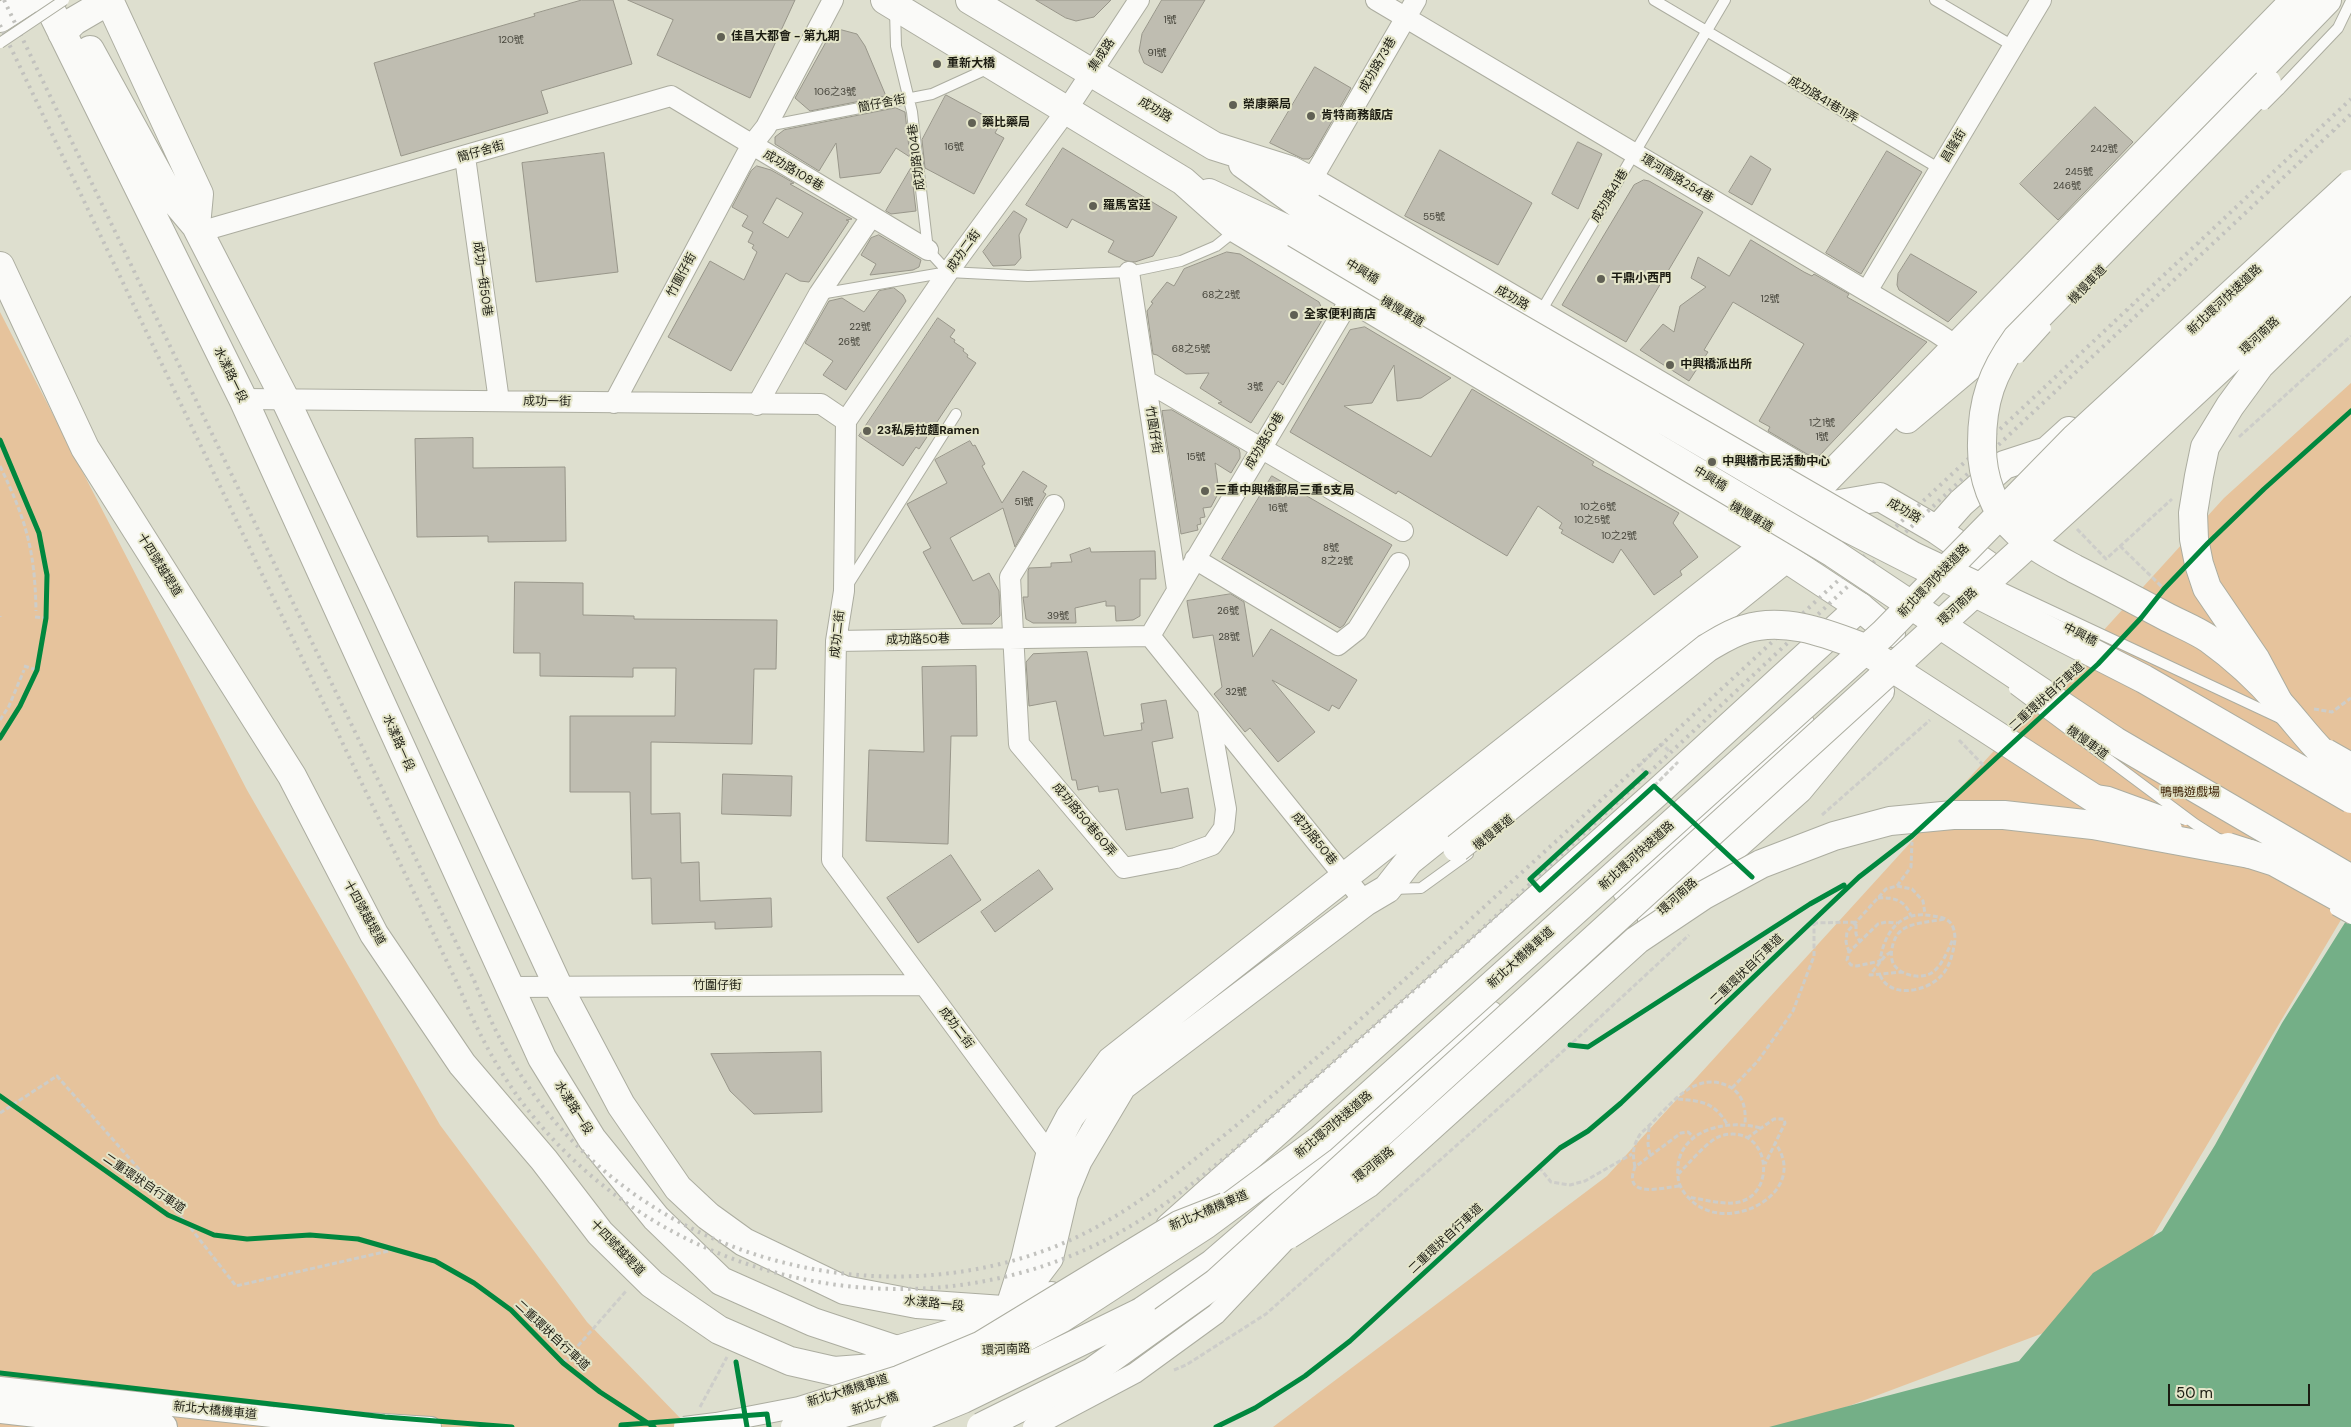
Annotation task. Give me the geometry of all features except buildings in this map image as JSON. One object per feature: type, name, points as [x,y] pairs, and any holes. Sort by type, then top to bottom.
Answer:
[{"type":"main road","points":[[0,18],[28,0]]},
{"type":"main road","name":"水漾路一段","points":[[46,0],[66,13],[169,194],[198,229],[285,399],[558,986],[621,1105],[678,1188],[708,1216],[744,1242],[844,1290],[917,1304],[1009,1310]]},
{"type":"main road","points":[[66,13],[110,0],[199,194],[198,229]]},
{"type":"main road","name":"成功路","points":[[970,0],[1214,146],[1290,170],[1308,206],[1540,314],[1824,482]]},
{"type":"main road","points":[[1009,1310],[1025,1260],[1050,1155],[1070,1117],[1111,1061],[1771,542],[1824,482],[1966,353],[2295,0]]},
{"type":"main road","points":[[1009,1310],[1049,1258],[1064,1194],[1078,1160],[1122,1086],[1376,896],[1410,861],[1771,542],[1800,511],[1966,353],[2327,0]]},
{"type":"main road","points":[[2339,0],[2273,87],[2017,338],[2002,360],[1988,391],[1982,419],[1981,461],[1991,494],[2004,518],[2017,532],[2064,563],[2208,639],[2241,666],[2277,709],[2335,766],[2351,775]]},
{"type":"main road","points":[[890,3],[1183,181],[1237,229],[1350,298],[1771,542],[1860,607],[1887,633]]},
{"type":"main road","name":"水漾路一段","points":[[66,13],[243,399],[502,975],[510,987],[542,1058],[592,1139],[656,1218],[721,1281],[813,1322],[897,1350]]},
{"type":"main road","name":"中興橋","points":[[1214,146],[1308,206],[2115,741],[2351,879]]},
{"type":"main road","points":[[934,1427],[1025,1388],[1083,1356],[1141,1312],[1212,1264],[1277,1208],[1711,814],[2025,493],[2048,451],[2351,172]]},
{"type":"main road","name":"中興橋","points":[[1183,181],[1308,206],[1848,528],[2144,679],[2351,799]]},
{"type":"main road","name":"新北環河快速道路","points":[[954,1374],[1062,1318],[1204,1226],[1321,1139],[1887,633],[2074,438],[2351,184]]},
{"type":"main road","points":[[2307,211],[2350,257]]},
{"type":"main road","points":[[1887,633],[2090,455],[2351,216]]},
{"type":"main road","points":[[2277,709],[2256,660],[2207,588],[2199,564],[2194,539],[2193,513],[2205,448],[2230,406],[2260,365],[2350,257]]},
{"type":"main road","points":[[1216,1283],[2078,499],[2350,257]]},
{"type":"main road","name":"環河南路","points":[[897,1350],[954,1353],[1063,1347],[1172,1302],[1364,1175],[1799,789],[1909,653],[1996,572],[2350,257]]},
{"type":"main road","name":"十四號越堤道","points":[[0,266],[85,448],[292,776],[374,934],[462,1064],[544,1160],[600,1233],[652,1284],[719,1330],[790,1361],[834,1371],[874,1368],[897,1350]]},
{"type":"main road","points":[[1937,530],[1961,503],[2004,466],[2048,451]]},
{"type":"main road","points":[[1800,511],[1824,482]]},
{"type":"main road","name":"成功路","points":[[1800,511],[1880,497],[1937,530],[1996,572]]},
{"type":"main road","points":[[897,1350],[953,1333],[1009,1310],[1121,1272],[1631,816],[1860,607]]},
{"type":"main road","points":[[1376,896],[1468,849],[1707,648],[1726,636],[1746,628],[1768,626],[1797,627],[1824,632],[1857,645],[2112,810],[2148,824],[2275,862],[2351,904]]},
{"type":"main road","points":[[1711,814],[1760,784],[1884,667],[1909,653]]},
{"type":"main road","points":[[981,1427],[1092,1372],[1216,1283],[1367,1184],[1637,940],[1704,894],[1761,864],[1834,836],[1890,821],[1953,815],[2004,815],[2093,825],[2250,854]]},
{"type":"main road","points":[[895,1427],[963,1399],[1141,1312]]},
{"type":"main road","name":"新北大橋","points":[[795,1427],[893,1399],[954,1374]]},
{"type":"main road","points":[[0,1410],[163,1427]]},
{"type":"street","name":"成功路108巷","points":[[833,0],[766,127],[751,146],[928,250]]},
{"type":"street","name":"集成路","points":[[1066,111],[1139,0]]},
{"type":"street","name":"環河南路254巷","points":[[1376,0],[1867,291],[1966,353]]},
{"type":"street","name":"成功路73巷","points":[[1308,206],[1405,17],[1416,0]]},
{"type":"street","name":"昌隆街","points":[[1867,291],[2040,0]]},
{"type":"street","name":"簡仔舍街","points":[[198,229],[465,157],[670,96],[751,146]]},
{"type":"street","name":"成功二街","points":[[1050,1155],[832,860],[836,641],[844,591],[846,421],[948,272],[1066,111]]},
{"type":"street","name":"竹圍仔街","points":[[614,403],[751,146]]},
{"type":"street","name":"成功一街50巷","points":[[465,157],[499,401]]},
{"type":"street","points":[[757,404],[819,294],[872,217]]},
{"type":"street","name":"竹圍仔街","points":[[1129,272],[1177,589]]},
{"type":"street","name":"成功路50巷","points":[[1150,636],[1350,298]]},
{"type":"street","points":[[1146,381],[1403,531]]},
{"type":"street","name":"成功一街","points":[[243,399],[821,404],[846,421]]},
{"type":"street","points":[[1013,638],[1010,576],[1054,505]]},
{"type":"street","points":[[1195,559],[1338,645],[1357,630],[1399,563]]},
{"type":"street","name":"成功路50巷","points":[[836,641],[1150,636]]},
{"type":"street","name":"成功路50巷","points":[[1150,636],[1344,877],[1376,896]]},
{"type":"street","name":"成功路50巷60弄","points":[[1013,638],[1020,744],[1124,868],[1176,858],[1212,845],[1224,828],[1226,809],[1208,709]]},
{"type":"street","points":[[1033,1427],[1135,1373],[1216,1314],[1294,1230],[1615,901]]},
{"type":"street","name":"新北大橋機車道","points":[[684,1427],[716,1423],[799,1407],[898,1376],[979,1342],[1178,1221],[1262,1188],[1615,901]]},
{"type":"street","name":"竹圍仔街","points":[[510,987],[924,985]]},
{"type":"street","name":"新北大橋機車道","points":[[0,1387],[272,1417],[431,1427]]},
{"type":"lane","name":"成功路41巷11弄","points":[[1654,0],[1940,169]]},
{"type":"lane","name":"成功路41巷","points":[[1540,314],[1725,0]]},
{"type":"lane","points":[[1935,0],[2013,46]]},
{"type":"lane","points":[[2253,116],[2273,87],[2338,28],[2351,1]]},
{"type":"lane","name":"成功路104巷","points":[[890,3],[896,46],[907,99],[912,112],[928,250]]},
{"type":"lane","points":[[0,43],[66,13]]},
{"type":"lane","name":"簡仔舍街","points":[[766,127],[932,94],[993,66]]},
{"type":"lane","points":[[1183,181],[1268,232]]},
{"type":"lane","points":[[1308,206],[1917,548],[2277,709]]},
{"type":"lane","points":[[819,294],[948,272],[1028,276],[1129,272],[1181,261],[1216,246],[1237,229]]},
{"type":"lane","points":[[928,250],[948,272]]},
{"type":"lane","points":[[2011,371],[2026,348],[2054,320]]},
{"type":"lane","points":[[844,591],[956,414]]},
{"type":"lane","points":[[1994,455],[2000,482]]},
{"type":"lane","points":[[2005,498],[2021,522],[2036,535],[2053,544]]},
{"type":"lane","name":"機慢車道","points":[[1771,542],[1829,563],[1982,665]]},
{"type":"lane","points":[[2154,596],[2221,662]]},
{"type":"lane","points":[[1790,637],[1809,638],[1846,650],[1940,712]]},
{"type":"lane","name":"機慢車道","points":[[2005,683],[2196,824],[2274,874]]},
{"type":"lane","points":[[2253,695],[2351,757]]},
{"type":"lane","points":[[1561,778],[1645,712]]},
{"type":"lane","points":[[1989,745],[2013,762]]},
{"type":"lane","name":"機慢車道","points":[[2044,778],[2082,789],[2109,792],[2196,824]]},
{"type":"lane","points":[[2323,903],[2351,919]]},
{"type":"path","points":[[0,466],[23,516],[31,545],[35,575],[36,611]]},
{"type":"path","points":[[2073,525],[2106,560]]},
{"type":"path","points":[[2120,546],[2164,589]]},
{"type":"path","points":[[2154,596],[2170,582]]},
{"type":"path","points":[[44,626],[46,609]]},
{"type":"path","points":[[34,617],[46,618]]},
{"type":"path","points":[[34,677],[39,661]]},
{"type":"path","points":[[0,720],[9,706],[24,668],[37,670]]},
{"type":"path","points":[[1978,774],[1992,761]]},
{"type":"path","points":[[1647,792],[1678,762]]},
{"type":"path","points":[[1638,780],[1646,773]]},
{"type":"path","points":[[1654,786],[1661,792]]},
{"type":"path","points":[[1904,842],[1912,836]]},
{"type":"path","points":[[1897,886],[1911,867],[1912,836]]},
{"type":"path","points":[[1880,961],[1857,966],[1851,965],[1848,960],[1849,952],[1846,942],[1847,932],[1886,888],[1897,886],[1912,889],[1923,901],[1925,914]]},
{"type":"path","points":[[1877,898],[1899,900],[1907,906],[1911,916]]},
{"type":"path","points":[[1807,926],[1820,914]]},
{"type":"path","points":[[1880,961],[1882,944],[1897,923],[1911,916],[1925,914],[1947,919],[1953,926],[1955,936],[1950,962],[1942,976],[1927,986],[1901,990],[1883,983],[1880,975]]},
{"type":"path","points":[[1947,919],[1913,925],[1901,930],[1894,940],[1891,952],[1893,964],[1902,972],[1917,977],[1932,973],[1942,961],[1955,936]]},
{"type":"path","points":[[1814,921],[1856,922]]},
{"type":"path","points":[[1732,1088],[1758,1061],[1793,1011],[1814,956],[1814,921]]},
{"type":"path","points":[[1856,922],[1856,934],[1860,942]]},
{"type":"path","points":[[1849,952],[1878,924],[1886,922],[1897,923]]},
{"type":"path","points":[[1891,952],[1880,961],[1870,975],[1902,972]]},
{"type":"path","points":[[1570,1045],[1579,1046]]},
{"type":"path","points":[[0,1113],[57,1076],[189,1226],[236,1286],[397,1249]]},
{"type":"path","points":[[1635,1167],[1632,1154],[1635,1142],[1691,1086],[1704,1082],[1718,1082],[1732,1088],[1746,1108],[1745,1124]]},
{"type":"path","points":[[1677,1099],[1701,1100],[1720,1112],[1727,1124]]},
{"type":"path","points":[[6,1100],[20,1110]]},
{"type":"path","points":[[1747,1138],[1774,1120],[1784,1120],[1785,1123],[1764,1165]]},
{"type":"path","points":[[1760,1128],[1745,1124],[1727,1124],[1708,1129],[1694,1136],[1684,1147],[1678,1160],[1679,1186],[1687,1197],[1697,1206],[1712,1213],[1735,1214],[1754,1208],[1768,1199],[1778,1187],[1783,1175],[1782,1152],[1775,1143]]},
{"type":"path","points":[[1649,1127],[1648,1144],[1650,1156]]},
{"type":"path","points":[[1679,1186],[1646,1190],[1639,1188],[1634,1183],[1632,1173],[1635,1167],[1681,1133],[1688,1132],[1694,1136]]},
{"type":"path","points":[[1678,1175],[1714,1139],[1724,1135],[1747,1138],[1758,1146],[1764,1165],[1763,1178],[1758,1188],[1748,1198],[1734,1203],[1687,1197]]},
{"type":"path","points":[[1539,1167],[1551,1182],[1570,1185],[1585,1181],[1632,1154]]},
{"type":"path","points":[[1532,1174],[1546,1160]]},
{"type":"path","points":[[387,1246],[406,1252]]},
{"type":"path","points":[[563,1363],[627,1290]]},
{"type":"path","points":[[698,1409],[727,1357]]},
{"type":"path","points":[[736,1362],[743,1405]]},
{"type":"path","points":[[638,1418],[654,1427]]},
{"type":"green space","points":[[0,312],[247,790],[440,1125],[587,1322],[683,1421],[683,1427],[0,1427]]},
{"type":"green space","name":"鴨鴨遊戲場","points":[[2351,383],[2351,903],[2110,1308],[1793,1427],[1273,1427],[1607,1176],[2224,498]]},
{"type":"shaded area","points":[[2351,913],[2351,1427],[1769,1427],[2019,1361],[2093,1273],[2162,1231],[2215,1145],[2282,1023]]},
{"type":"railway","points":[[4,0],[474,980],[494,1026],[509,1056],[527,1085],[585,1154],[642,1199],[704,1234],[771,1259],[841,1273],[913,1276],[984,1268],[1054,1247],[1080,1236],[1105,1223],[1173,1176],[1303,1069],[1464,925],[1818,599],[2351,99]]},
{"type":"railway","points":[[0,25],[474,1021],[491,1054],[520,1100],[585,1170],[646,1216],[712,1251],[784,1275],[857,1287],[932,1288],[1007,1276],[1080,1252],[1143,1219],[1172,1199],[1228,1155],[1488,923],[2351,114]]},
{"type":"cycle path","name":"二重環狀自行車道","points":[[1216,1427],[1255,1408],[1305,1376],[1350,1341],[1560,1148],[1588,1131],[1621,1103],[1859,877],[1912,836],[2098,664],[2141,618],[2164,589],[2208,543],[2264,489],[2351,411]]},
{"type":"cycle path","points":[[0,440],[39,533],[47,575],[46,618],[37,670],[20,706],[0,738]]},
{"type":"cycle path","points":[[1646,773],[1530,879],[1540,890],[1654,786],[1752,877]]},
{"type":"cycle path","name":"二重環狀自行車道","points":[[1570,1045],[1588,1047],[1810,904],[1844,885]]},
{"type":"cycle path","name":"二重環狀自行車道","points":[[0,1096],[168,1215],[214,1235],[247,1239],[310,1235],[358,1239],[435,1261],[474,1283],[511,1310],[563,1363],[600,1392],[654,1427]]},
{"type":"cycle path","points":[[736,1362],[747,1427]]},
{"type":"cycle path","points":[[0,1373],[385,1417],[512,1427]]},
{"type":"cycle path","points":[[621,1427],[621,1425],[767,1414],[769,1427]]},
{"type":"place","name":"佳昌大都會 - 第九期","points":[[721,37]]},
{"type":"place","name":"重新大橋","points":[[937,64]]},
{"type":"place","name":"榮康藥局","points":[[1233,105]]},
{"type":"place","name":"肯特商務飯店","points":[[1311,116]]},
{"type":"place","name":"藥比藥局","points":[[972,123]]},
{"type":"place","name":"羅馬宮廷","points":[[1093,206]]},
{"type":"place","name":"干鼎小西門","points":[[1601,279]]},
{"type":"place","name":"全家便利商店","points":[[1294,315]]},
{"type":"place","name":"中興橋派出所","points":[[1670,365]]},
{"type":"place","name":"23私房拉麵Ramen","points":[[867,431]]},
{"type":"place","name":"中興橋市民活動中心","points":[[1712,462]]},
{"type":"place","name":"三重中興橋郵局三重5支局","points":[[1205,491]]}]
